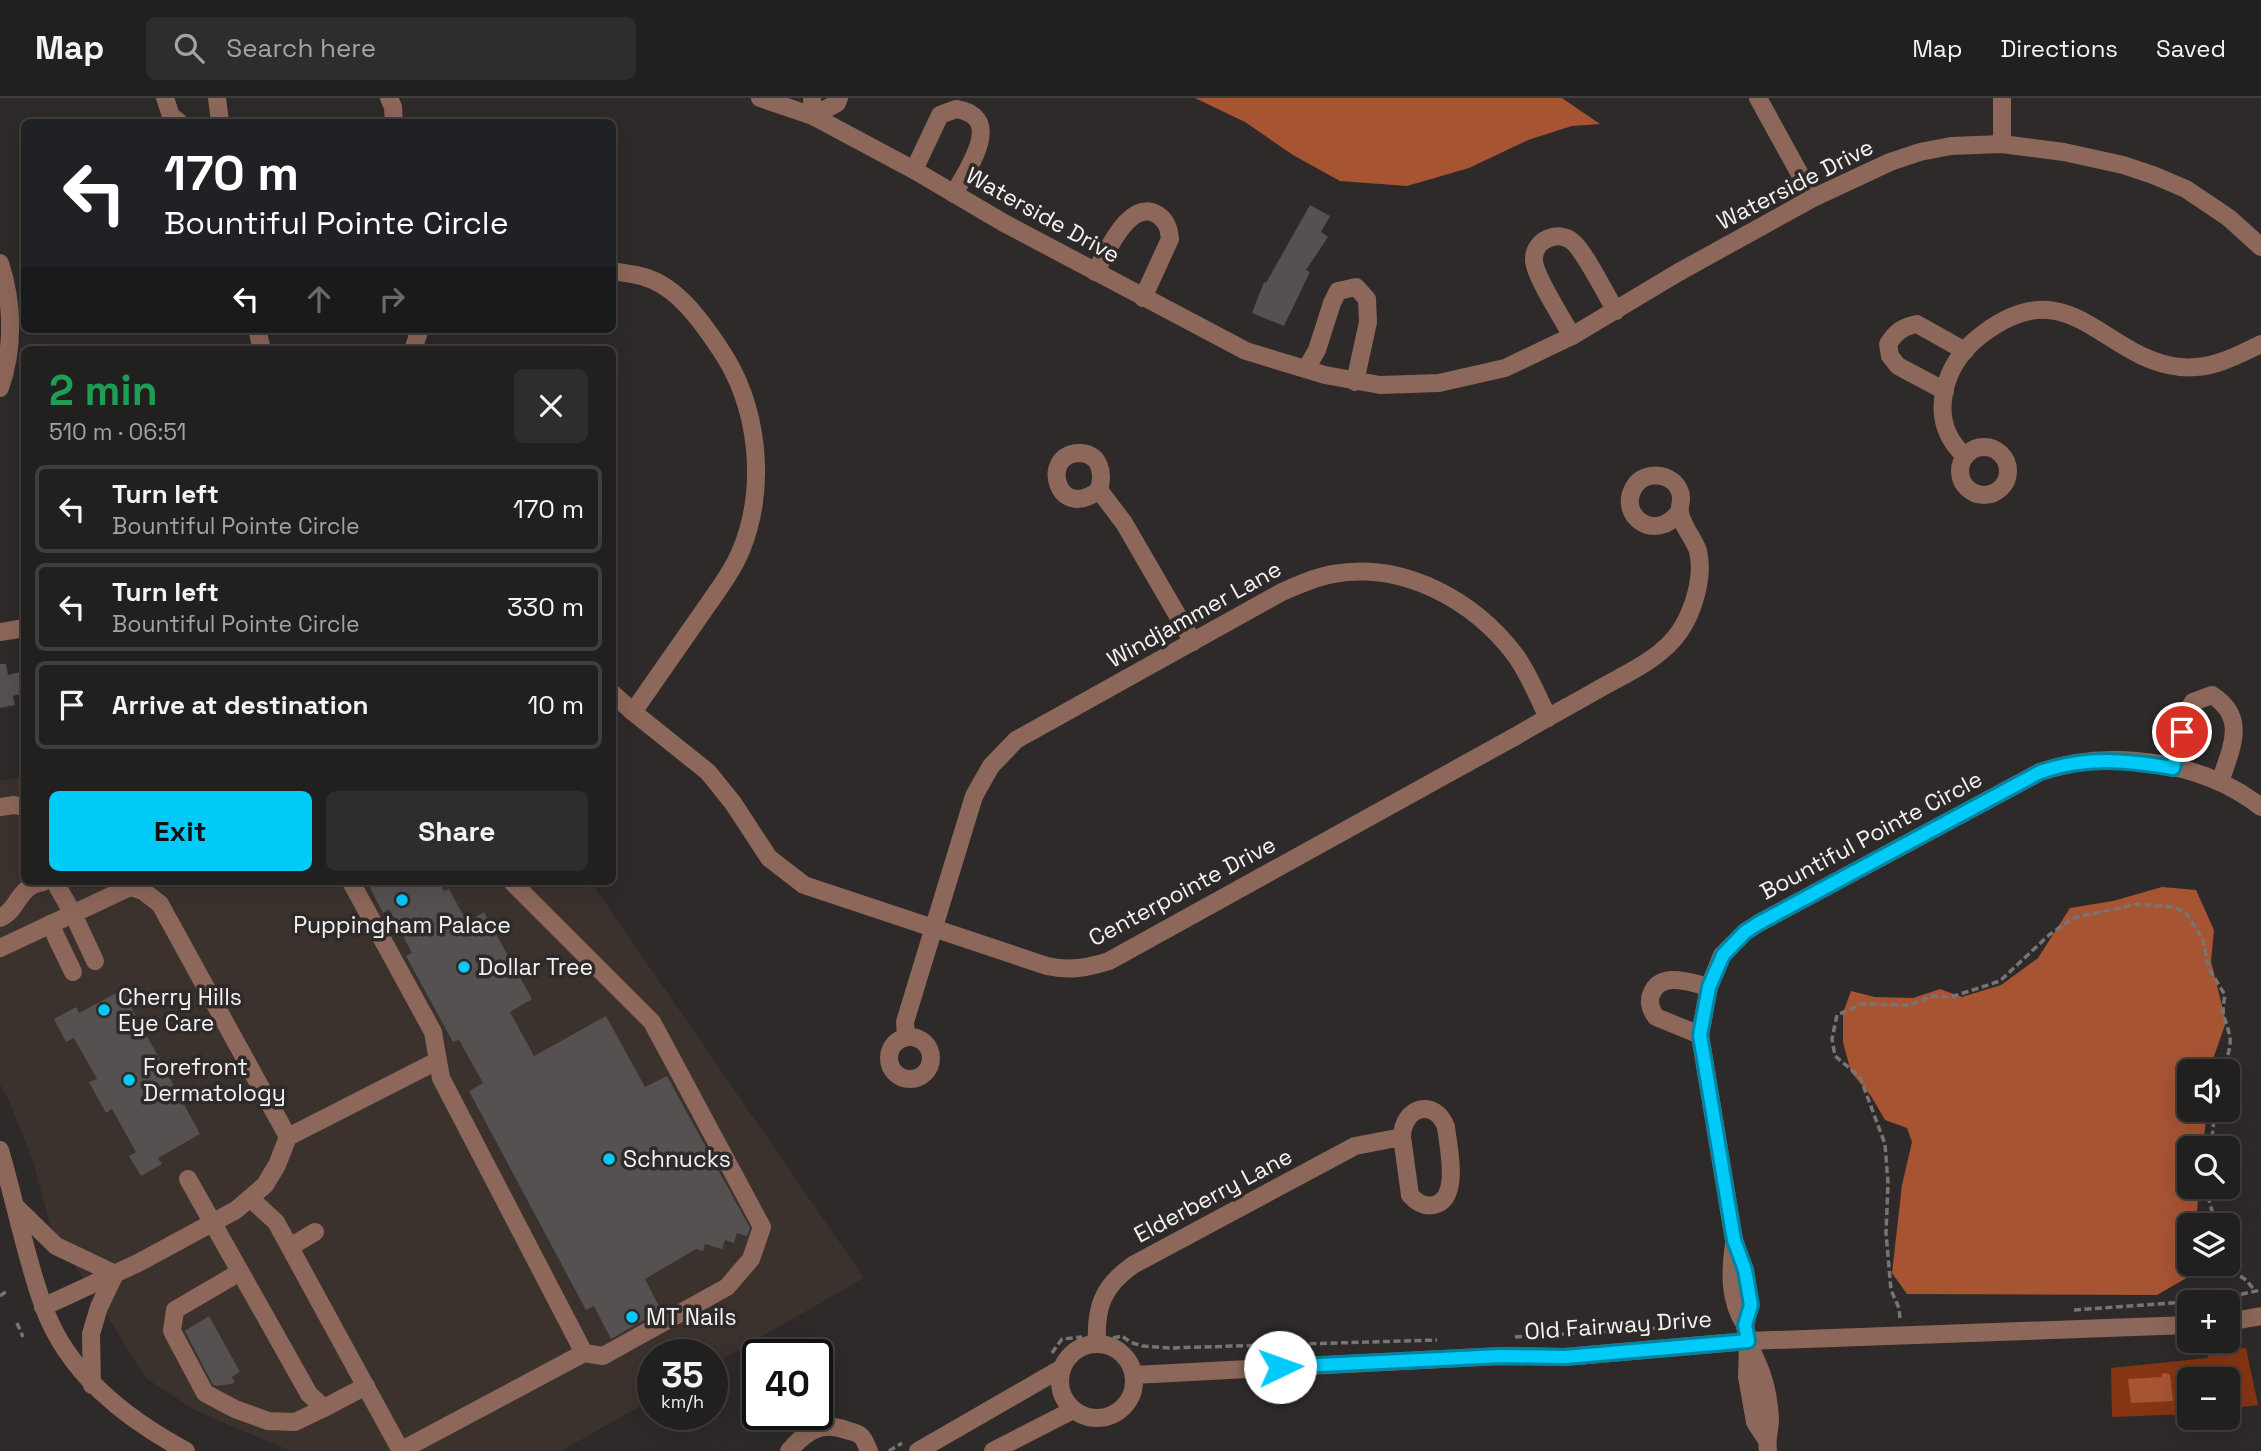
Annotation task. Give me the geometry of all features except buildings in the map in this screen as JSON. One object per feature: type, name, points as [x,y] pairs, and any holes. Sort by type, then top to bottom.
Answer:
[{"type":"street","points":[[165,98],[175,119]]},
{"type":"street","points":[[217,98],[220,119]]},
{"type":"street","name":"Waterside Drive","points":[[760,98],[812,107],[954,194],[1246,351],[1354,382],[1380,385],[1439,383],[1505,368],[1572,336],[1679,272],[1812,198],[1890,162],[1951,146],[2002,144],[2064,152],[2123,165],[2186,189],[2229,218],[2261,247]]},
{"type":"street","points":[[812,107],[837,103],[839,98]]},
{"type":"street","points":[[1759,98],[1812,198]]},
{"type":"street","points":[[2002,98],[2002,144]]},
{"type":"street","points":[[914,170],[940,115],[956,108],[972,114],[979,122],[981,138],[954,194]]},
{"type":"street","points":[[1095,272],[1129,218],[1136,213],[1153,213],[1166,222],[1170,239],[1143,298]]},
{"type":"street","points":[[1572,336],[1535,269],[1535,253],[1545,240],[1557,236],[1573,241],[1616,311]]},
{"type":"street","points":[[0,263],[8,297],[9,353],[0,388]]},
{"type":"street","points":[[616,272],[646,277],[675,295],[696,317],[729,363],[742,390],[754,441],[753,499],[742,548],[719,589],[633,712]]},
{"type":"street","points":[[1306,369],[1317,349],[1338,291],[1356,287],[1367,299],[1368,322],[1354,382]]},
{"type":"street","points":[[1965,456],[1953,445],[1947,432],[1944,415],[1945,391],[1955,360],[1987,330],[2006,320],[2046,309],[2062,311],[2078,317],[2142,356],[2179,367],[2215,365],[2261,344]]},
{"type":"street","points":[[1945,391],[1898,366],[1890,356],[1888,344],[1895,333],[1904,327],[1917,324],[1965,351]]},
{"type":"street","points":[[1100,489],[1124,523],[1193,642]]},
{"type":"street","name":"Centerpointe Drive","points":[[616,697],[708,772],[733,803],[769,858],[804,885],[1047,966],[1066,970],[1087,968],[1109,961],[1548,718],[1647,662],[1663,650],[1679,632],[1689,613],[1699,574],[1698,550],[1679,512]]},
{"type":"street","name":"Windjammer Lane","points":[[906,1037],[905,1022],[974,796],[991,766],[1016,740],[1282,592],[1310,580],[1363,571],[1393,574],[1433,587],[1459,602],[1480,619],[1517,657],[1548,718]]},
{"type":"street","points":[[0,632],[21,628]]},
{"type":"street","points":[[2173,768],[2187,712],[2193,702],[2212,695],[2225,703],[2232,715],[2234,733],[2220,782]]},
{"type":"street","name":"Bountiful Pointe Circle","points":[[1747,1333],[1751,1305],[1745,1270],[1734,1240],[1700,1035],[1709,987],[1723,955],[1745,932],[2040,772],[2058,766],[2103,759],[2173,768],[2220,782],[2248,796],[2261,807]]},
{"type":"street","points":[[0,807],[21,806]]},
{"type":"street","points":[[0,918],[7,915],[23,890],[32,885]]},
{"type":"street","points":[[57,885],[95,961]]},
{"type":"street","points":[[353,885],[433,1032],[441,1078],[584,1353]]},
{"type":"street","points":[[251,1199],[276,1222],[401,1450],[584,1353],[603,1356],[727,1287],[751,1259],[762,1227],[652,1022],[515,885]]},
{"type":"street","points":[[0,948],[130,887],[146,886],[160,904],[288,1137]]},
{"type":"street","points":[[50,924],[73,972]]},
{"type":"street","points":[[1700,1035],[1656,1017],[1650,1003],[1651,996],[1655,987],[1668,980],[1709,987]]},
{"type":"street","points":[[43,1307],[116,1274],[251,1199],[265,1185],[277,1165],[288,1137],[438,1060]]},
{"type":"street","points":[[1419,1110],[1432,1110],[1443,1120],[1451,1179],[1446,1198],[1440,1203],[1422,1205],[1410,1195],[1402,1137],[1402,1125],[1406,1118],[1419,1110]]},
{"type":"street","name":"Elderberry Lane","points":[[1097,1344],[1096,1329],[1104,1295],[1109,1285],[1133,1265],[1355,1146],[1402,1137]]},
{"type":"street","points":[[0,1150],[43,1307],[66,1350],[92,1385],[129,1416],[186,1451]]},
{"type":"street","points":[[188,1179],[309,1394],[324,1408]]},
{"type":"street","points":[[15,1206],[56,1246],[116,1274]]},
{"type":"street","points":[[290,1247],[316,1232]]},
{"type":"street","points":[[240,1272],[175,1310],[172,1331],[205,1393],[235,1409],[268,1421],[295,1422],[366,1386]]},
{"type":"street","points":[[92,1385],[91,1334],[99,1307],[116,1274]]},
{"type":"street","points":[[2240,1320],[2261,1316]]},
{"type":"street","name":"Old Fairway Drive","points":[[1133,1375],[1501,1356],[1565,1357],[1747,1333],[2177,1325]]},
{"type":"street","points":[[1747,1333],[1765,1376],[1770,1422],[1767,1445]]},
{"type":"street","points":[[1097,1344],[1121,1352],[1129,1362],[1133,1375],[1131,1396],[1124,1407],[1113,1415],[1101,1418],[1084,1416],[1073,1409],[1065,1400],[1060,1387],[1062,1368],[1068,1357],[1078,1349],[1097,1344]]},
{"type":"street","points":[[918,1451],[1062,1368]]},
{"type":"street","points":[[993,1451],[1073,1409]]},
{"type":"street","points":[[789,1451],[801,1436],[815,1428],[827,1426],[861,1436],[869,1451]]},
{"type":"path","points":[[1900,1318],[1899,1308],[1891,1290],[1886,1233],[1888,1183],[1885,1144],[1860,1077],[1835,1056],[1832,1039],[1837,1015],[1862,1004],[1910,1005],[1932,996],[1951,998],[2000,981],[2049,935],[2073,918],[2137,904],[2173,907],[2186,913],[2195,925],[2203,940],[2209,969],[2225,995],[2221,1014],[2230,1034],[2230,1044],[2225,1059]]},
{"type":"path","points":[[2240,1276],[2256,1292]]},
{"type":"path","points":[[4,1301],[0,1296],[7,1292]]},
{"type":"path","points":[[17,1323],[23,1338],[30,1336]]},
{"type":"path","points":[[1504,1338],[1698,1326]]},
{"type":"path","points":[[1122,1336],[1142,1346],[1209,1348],[1437,1340]]},
{"type":"path","points":[[889,1451],[894,1447]]},
{"type":"shaded area","points":[[1195,98],[1562,98],[1600,124],[1572,126],[1528,140],[1469,168],[1407,186],[1340,181],[1293,155],[1245,122]]},
{"type":"shaded area","points":[[21,778],[21,885],[593,885],[864,1278],[757,1339],[742,1339],[742,1348],[728,1356],[728,1339],[637,1339],[637,1408],[561,1451],[291,1451],[196,1411],[146,1378],[51,1228],[32,1158],[0,1085],[0,781]]},
{"type":"shaded area","points":[[2162,887],[2196,890],[2214,930],[2211,961],[2226,1022],[2213,1059],[2177,1059],[2177,1122],[2206,1122],[2204,1136],[2177,1136],[2177,1199],[2198,1199],[2197,1213],[2177,1213],[2177,1276],[2190,1276],[2157,1295],[1907,1294],[1892,1273],[1902,1185],[1912,1142],[1907,1128],[1885,1120],[1871,1096],[1851,1072],[1843,1042],[1843,1013],[1851,991],[1875,997],[1913,998],[1940,989],[1962,997],[2001,985],[2038,958],[2070,908],[2113,901]]},
{"type":"shaded area","points":[[2246,1348],[2258,1405],[2240,1407],[2240,1367],[2177,1367],[2177,1414],[2112,1417],[2111,1368],[2208,1358],[2208,1353],[2240,1353],[2240,1349]]},
{"type":"shaded area","points":[[2163,1373],[2170,1374],[2173,1401],[2131,1403],[2128,1379],[2161,1377]]},
{"type":"place","name":"Puppingham Palace","points":[[402,900]]},
{"type":"place","name":"Dollar Tree","points":[[464,967]]},
{"type":"place","name":"Cherry Hills Eye Care","points":[[104,1010]]},
{"type":"place","name":"Forefront Dermatology","points":[[129,1080]]},
{"type":"place","name":"Schnucks","points":[[609,1159]]},
{"type":"place","name":"MT Nails","points":[[632,1317]]},
{"type":"route","points":[[1280,1367],[1501,1356],[1565,1357],[1748,1341],[1745,1325],[1751,1305],[1745,1270],[1734,1240],[1700,1035],[1709,987],[1723,955],[1745,932],[1759,923],[2040,772],[2058,766],[2103,759],[2173,768],[2182,732]]}]
